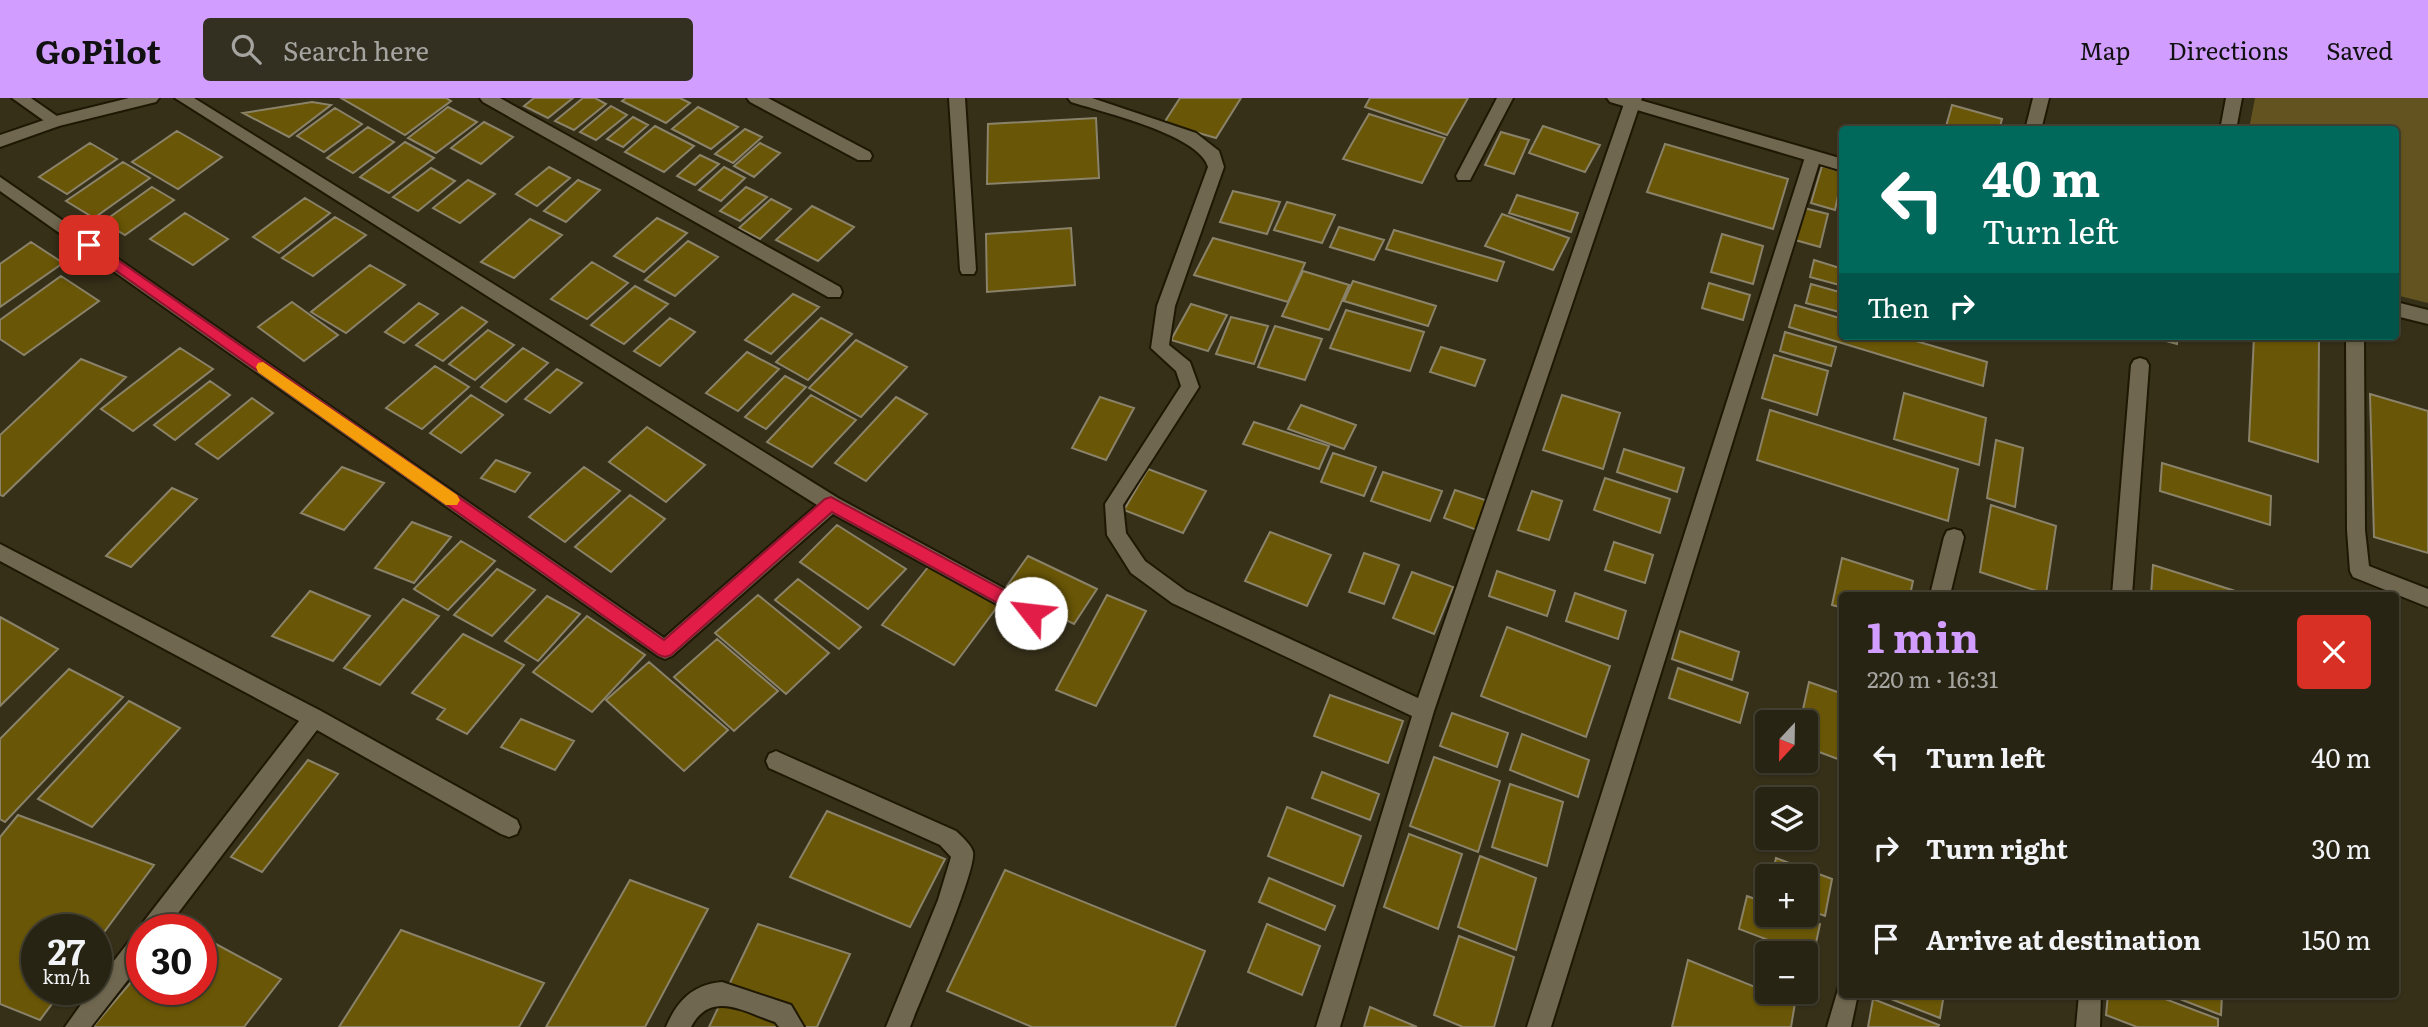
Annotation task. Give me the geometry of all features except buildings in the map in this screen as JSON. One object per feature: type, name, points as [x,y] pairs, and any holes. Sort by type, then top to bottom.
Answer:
[{"type":"street","points":[[20,98],[56,121]]},
{"type":"street","points":[[0,141],[56,121],[151,98]]},
{"type":"street","points":[[183,98],[831,504],[1031,613]]},
{"type":"street","points":[[488,98],[834,292]]},
{"type":"street","points":[[755,98],[864,156]]},
{"type":"street","points":[[957,98],[968,270]]},
{"type":"street","points":[[1076,98],[1190,137],[1213,155],[1216,167],[1166,306],[1160,348],[1184,367],[1190,387],[1114,504],[1117,535],[1138,567],[1179,597],[1424,711]]},
{"type":"street","points":[[1464,176],[1505,98]]},
{"type":"street","points":[[2034,126],[2041,98]]},
{"type":"street","points":[[2229,126],[2234,98]]},
{"type":"street","points":[[1328,1027],[1424,711],[1626,100],[1839,164]]},
{"type":"street","points":[[1539,1027],[1813,157]]},
{"type":"street","points":[[0,183],[665,650],[831,504]]},
{"type":"street","points":[[2399,310],[2428,317]]},
{"type":"street","points":[[2355,340],[2356,530],[2360,571],[2428,598]]},
{"type":"street","points":[[2122,592],[2140,365]]},
{"type":"street","points":[[1941,592],[1954,537]]},
{"type":"street","points":[[0,552],[314,718],[509,827]]},
{"type":"street","points":[[164,914],[314,718]]},
{"type":"street","points":[[776,761],[948,838],[963,854],[950,900],[898,1027]]},
{"type":"street","points":[[77,1027],[126,964]]},
{"type":"street","points":[[678,1027],[689,1007],[709,994],[722,992],[783,1013],[792,1027]]},
{"type":"street","points":[[1839,1027],[1846,998]]},
{"type":"street","points":[[2088,1027],[2090,998]]},
{"type":"shaded area","points":[[2255,98],[2428,98],[2428,303],[2399,296],[2399,126],[2250,126]]},
{"type":"slow traffic","points":[[263,367],[452,500]]},
{"type":"route","points":[[89,245],[665,650],[831,504],[1031,613]]}]
